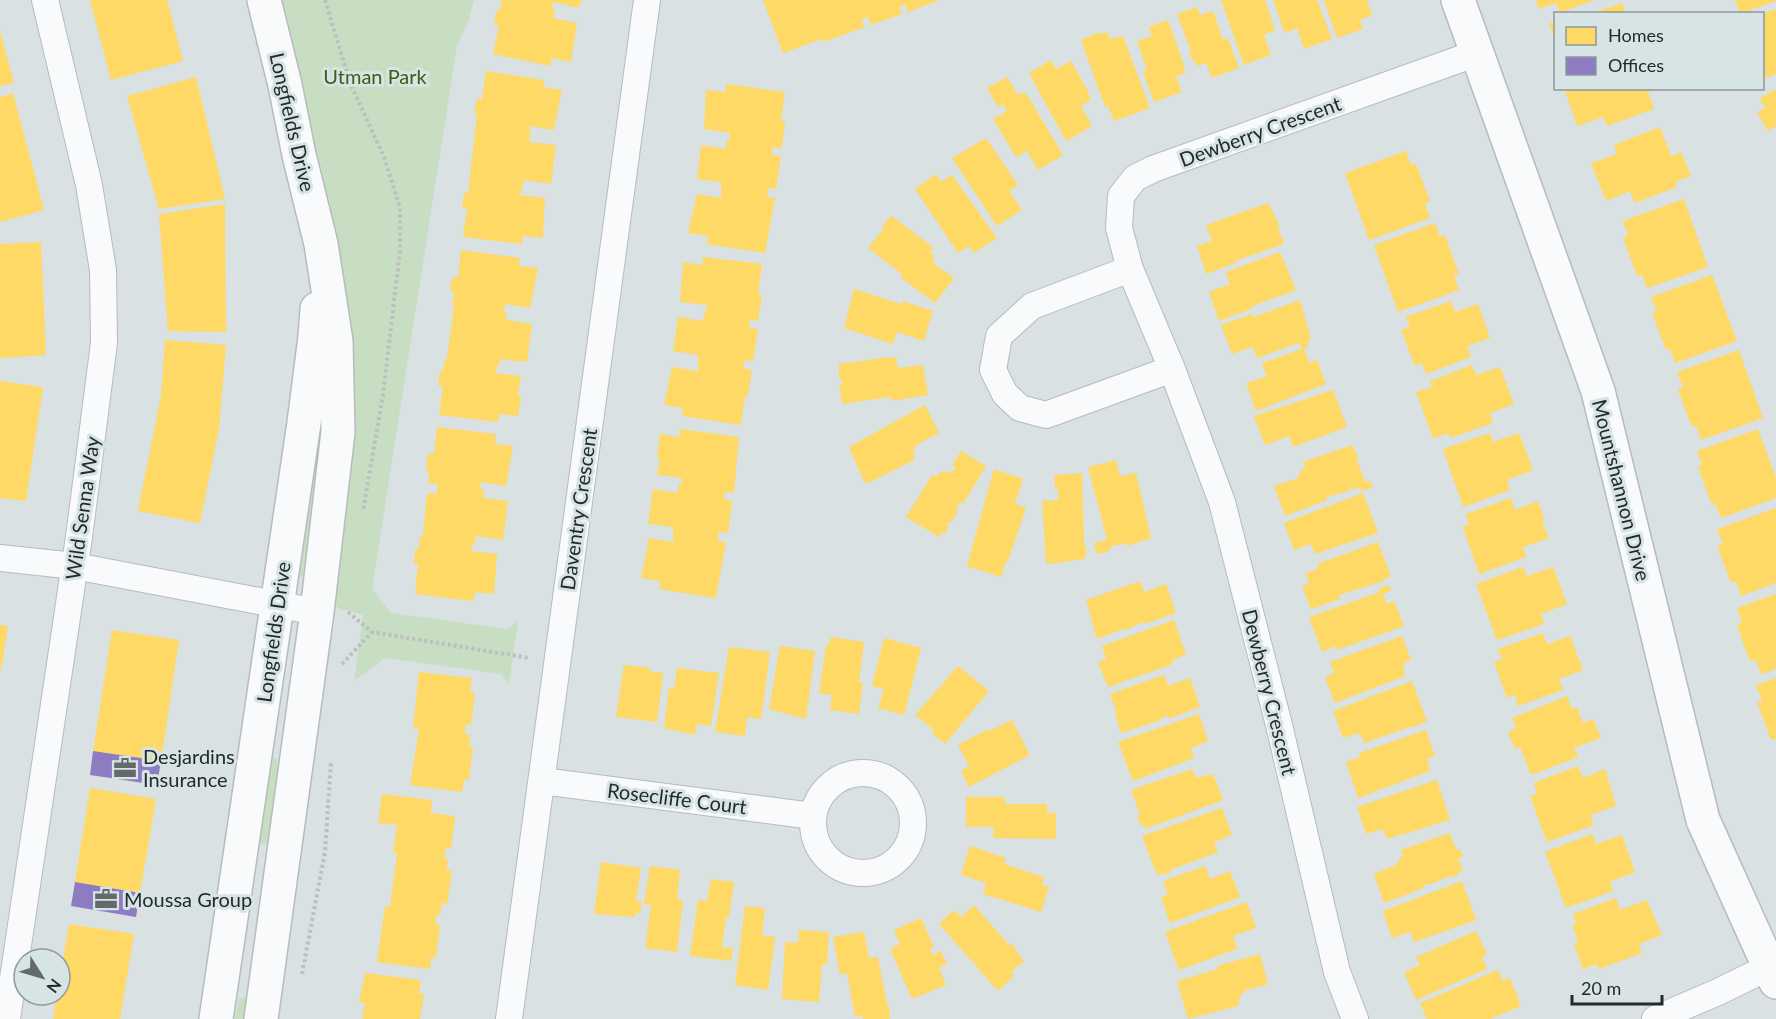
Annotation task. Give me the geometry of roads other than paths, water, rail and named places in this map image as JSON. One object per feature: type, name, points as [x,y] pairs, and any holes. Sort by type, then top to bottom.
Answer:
[{"type":"street","name":"Wild Senna Way","points":[[8,1019],[75,566],[104,343],[103,270],[89,185],[45,0]]},
{"type":"street","name":"Longfields Drive","points":[[261,1019],[331,616],[338,432],[336,341],[321,244],[264,0]]},
{"type":"street","name":"Daventry Crescent","points":[[509,1019],[647,0]]},
{"type":"street","name":"Mountshannon Drive","points":[[1458,0],[1598,391],[1703,820],[1773,974]]},
{"type":"street","name":"Dewberry Crescent","points":[[1355,1019],[1337,972],[1280,725],[1222,502],[1172,369],[1130,269],[1119,228],[1121,196],[1135,178],[1153,169],[1477,53]]},
{"type":"street","name":"Longfields Drive","points":[[216,1019],[315,338],[321,244]]},
{"type":"street","points":[[1130,269],[1032,306],[999,336],[993,370],[1005,394],[1020,408],[1046,415],[1172,369]]},
{"type":"street","points":[[0,558],[75,566],[331,616]]},
{"type":"street","name":"Rosecliffe Court","points":[[542,781],[813,816]]},
{"type":"street","points":[[1655,1019],[1718,992],[1773,974]]},
{"type":"place","name":"Desjardins Insurance","points":[[125,768]]},
{"type":"place","name":"Moussa Group","points":[[106,899]]},
{"type":"park label","name":"Utman Park","points":[[375,76]]}]
